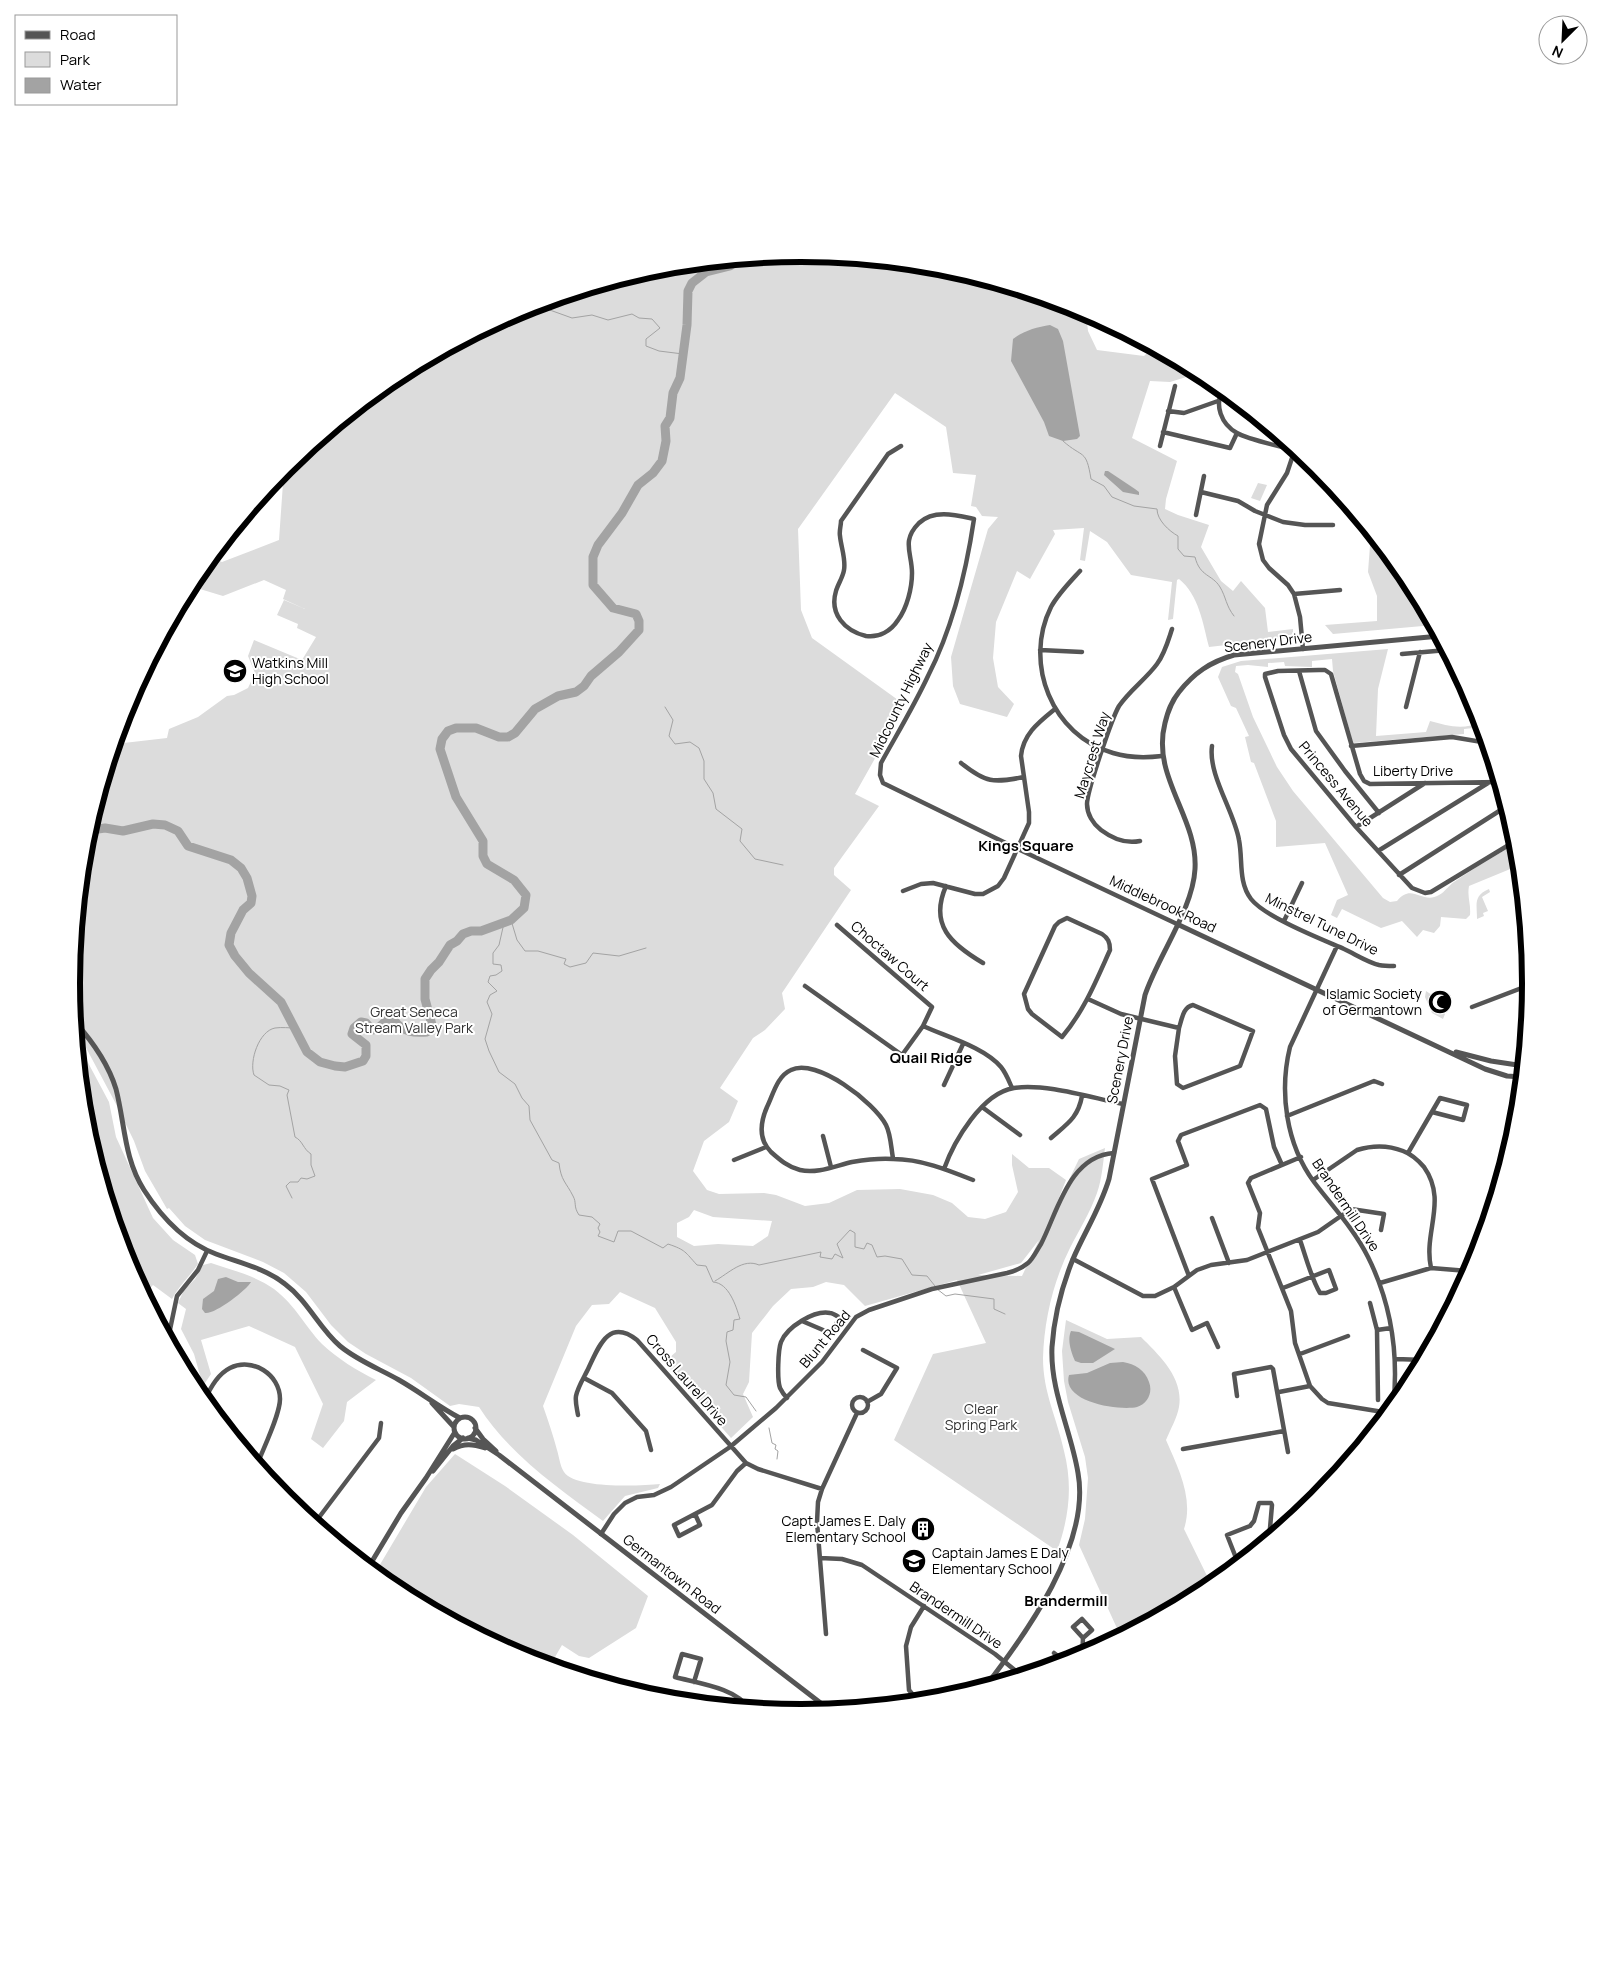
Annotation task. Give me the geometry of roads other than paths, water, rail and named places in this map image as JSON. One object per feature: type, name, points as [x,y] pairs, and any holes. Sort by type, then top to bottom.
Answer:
[{"type":"street","points":[[1160,446],[1175,386]]},
{"type":"street","points":[[1220,396],[1218,407],[1226,424],[1237,433],[1283,446]]},
{"type":"street","points":[[1168,411],[1184,413],[1218,402]]},
{"type":"street","points":[[1163,432],[1230,448],[1237,433]]},
{"type":"street","name":"Midcounty Highway","points":[[880,775],[881,763],[929,675],[960,594],[974,519],[950,514],[934,515],[922,521],[909,539],[908,547],[912,572],[911,586],[898,621],[890,630],[878,636],[857,634],[847,628],[837,614],[834,600],[844,570],[839,534],[841,521],[888,454],[901,446]]},
{"type":"street","points":[[1294,456],[1287,473],[1271,496],[1264,514],[1259,536],[1260,551],[1269,568],[1288,585],[1294,594],[1300,617],[1303,649]]},
{"type":"street","points":[[1196,515],[1204,476]]},
{"type":"street","points":[[1201,492],[1238,501],[1283,522],[1304,525],[1333,524]]},
{"type":"street","points":[[1080,571],[1060,592],[1043,629],[1040,650],[1043,681],[1048,697],[1076,734],[1103,750],[1130,757],[1162,756]]},
{"type":"street","points":[[1294,594],[1340,590]]},
{"type":"street","name":"Maycrest Way","points":[[1140,841],[1132,843],[1106,834],[1092,821],[1087,802],[1118,708],[1128,694],[1158,662],[1165,651],[1172,629]]},
{"type":"street","name":"Scenery Drive","points":[[991,1679],[1029,1627],[1051,1588],[1070,1544],[1075,1524],[1079,1476],[1054,1382],[1052,1356],[1058,1307],[1073,1259],[1104,1198],[1139,1019],[1152,974],[1177,924],[1192,885],[1195,870],[1195,855],[1191,836],[1167,775],[1162,756],[1163,728],[1172,701],[1189,679],[1206,666],[1234,655],[1434,637]]},
{"type":"street","points":[[1040,650],[1082,652]]},
{"type":"street","points":[[1402,654],[1441,650]]},
{"type":"street","points":[[1406,707],[1420,652]]},
{"type":"street","points":[[1379,813],[1345,772],[1316,731],[1300,671],[1319,670],[1328,672],[1333,680],[1351,746],[1452,737],[1481,742]]},
{"type":"street","name":"Princess Avenue","points":[[1300,671],[1278,671],[1265,674],[1278,719],[1291,749],[1356,827],[1412,888],[1418,891],[1431,892],[1509,845]]},
{"type":"street","points":[[903,891],[921,884],[934,883],[975,894],[984,894],[998,886],[1004,878],[1029,823],[1021,756],[1027,735],[1038,722],[1056,710]]},
{"type":"street","name":"Minstrel Tune Drive","points":[[1212,746],[1212,765],[1237,832],[1242,876],[1247,892],[1256,905],[1284,921],[1337,946],[1380,965],[1394,966]]},
{"type":"street","name":"Liberty Drive","points":[[1351,746],[1360,774],[1366,783],[1494,782]]},
{"type":"street","points":[[961,763],[989,781],[1024,777]]},
{"type":"street","name":"Middlebrook Road","points":[[880,775],[883,783],[1018,849],[1441,1048],[1485,1068],[1507,1076],[1517,1077]]},
{"type":"street","points":[[1356,827],[1426,782]]},
{"type":"street","points":[[1378,851],[1489,782]]},
{"type":"street","points":[[1399,875],[1501,810]]},
{"type":"street","points":[[1284,921],[1302,883]]},
{"type":"street","points":[[946,886],[940,906],[943,929],[951,940],[967,954],[983,963]]},
{"type":"street","points":[[1067,918],[1102,934],[1110,945],[1110,950],[1088,999],[1078,1017],[1062,1037],[1028,1009],[1025,990],[1055,926],[1063,919],[1067,918]]},
{"type":"street","name":"Choctaw Court","points":[[805,986],[902,1055],[923,1026],[932,1007],[837,925]]},
{"type":"street","name":"Brandermill Drive","points":[[1337,946],[1290,1048],[1286,1064],[1284,1095],[1287,1116],[1301,1157],[1313,1180],[1353,1232],[1380,1283],[1396,1359],[1394,1394]]},
{"type":"street","points":[[1472,1007],[1523,988]]},
{"type":"street","points":[[1088,999],[1121,1014],[1179,1028]]},
{"type":"street","points":[[1193,1005],[1253,1031],[1240,1066],[1183,1088],[1176,1084],[1175,1070],[1179,1028],[1185,1010],[1188,1006],[1193,1005]]},
{"type":"street","points":[[923,1026],[978,1050],[1000,1066],[1012,1088]]},
{"type":"street","points":[[82,1030],[95,1046],[109,1070],[116,1091],[129,1158],[137,1179],[155,1206],[171,1225],[186,1239],[207,1250],[261,1270],[280,1280],[300,1298],[324,1330],[340,1346],[460,1418],[470,1419],[475,1428],[473,1434],[457,1441],[426,1478]]},
{"type":"street","points":[[944,1085],[963,1044]]},
{"type":"street","name":"Middlebrook Road","points":[[1441,1048],[1490,1061],[1518,1065]]},
{"type":"street","points":[[893,1158],[890,1134],[886,1125],[874,1109],[836,1078],[822,1071],[803,1067],[792,1069],[781,1078],[762,1119],[761,1126],[766,1147],[786,1165],[800,1170],[813,1171],[855,1162],[893,1158],[944,1169],[974,1180]]},
{"type":"street","points":[[1287,1116],[1374,1081],[1382,1084]]},
{"type":"street","points":[[944,1169],[949,1155],[960,1137],[982,1107],[1012,1088],[1046,1088],[1123,1104]]},
{"type":"street","points":[[1051,1138],[1075,1116],[1080,1108],[1082,1096]]},
{"type":"street","points":[[1408,1153],[1440,1098],[1467,1105],[1463,1120],[1432,1112]]},
{"type":"street","points":[[1189,1276],[1152,1179],[1186,1165],[1178,1140],[1181,1135],[1260,1105],[1266,1110],[1274,1147],[1282,1165]]},
{"type":"street","points":[[982,1107],[1020,1135]]},
{"type":"street","points":[[823,1136],[830,1167]]},
{"type":"street","points":[[734,1160],[766,1147]]},
{"type":"street","points":[[1313,1180],[1358,1150],[1389,1147],[1408,1153],[1421,1164],[1429,1175],[1434,1187],[1435,1206],[1428,1252],[1431,1268]]},
{"type":"street","name":"Blunt Road","points":[[601,1534],[614,1514],[626,1503],[637,1497],[664,1491],[730,1447],[787,1398],[822,1362],[856,1317],[869,1310],[933,1289],[1007,1273],[1030,1263],[1046,1234],[1068,1184],[1076,1173],[1091,1160],[1104,1153],[1114,1153]]},
{"type":"street","points":[[1301,1157],[1251,1178],[1248,1183],[1260,1213],[1258,1228],[1291,1311],[1295,1343],[1310,1386],[1328,1403],[1381,1413]]},
{"type":"street","points":[[1073,1259],[1143,1296],[1155,1296],[1174,1287],[1197,1270],[1212,1265],[1247,1260],[1300,1240],[1318,1232],[1351,1209],[1384,1214],[1381,1230]]},
{"type":"street","points":[[1212,1218],[1229,1263]]},
{"type":"street","points":[[1283,1288],[1314,1276],[1329,1270],[1336,1289],[1320,1293],[1314,1276],[1300,1240]]},
{"type":"street","points":[[170,1331],[177,1296],[198,1270],[207,1250]]},
{"type":"street","points":[[1380,1283],[1431,1268],[1464,1270]]},
{"type":"street","points":[[1174,1287],[1192,1330],[1208,1323],[1218,1347]]},
{"type":"street","points":[[1370,1303],[1378,1330],[1378,1400]]},
{"type":"street","points":[[787,1398],[779,1387],[780,1347],[788,1330],[802,1321],[812,1316],[828,1312],[840,1318],[830,1333],[802,1321]]},
{"type":"street","points":[[1378,1330],[1391,1328]]},
{"type":"street","name":"Cross Laurel Drive","points":[[578,1415],[576,1398],[600,1344],[607,1336],[616,1332],[632,1336],[746,1463],[758,1470],[822,1489]]},
{"type":"street","points":[[1300,1354],[1348,1336]]},
{"type":"street","points":[[863,1350],[897,1368],[881,1394],[867,1402]]},
{"type":"street","points":[[1396,1359],[1416,1360]]},
{"type":"street","points":[[209,1394],[219,1377],[231,1367],[247,1364],[259,1367],[276,1382],[280,1401],[259,1459]]},
{"type":"street","points":[[1237,1396],[1234,1374],[1271,1367],[1274,1370],[1288,1452]]},
{"type":"street","points":[[584,1378],[612,1393],[646,1431],[651,1450]]},
{"type":"street","points":[[1279,1392],[1310,1386]]},
{"type":"street","points":[[426,1398],[454,1429],[465,1438]]},
{"type":"street","points":[[862,1398],[867,1402],[868,1406],[865,1412],[856,1413],[852,1408],[854,1400],[862,1398]]},
{"type":"street","points":[[826,1634],[817,1522],[818,1502],[856,1413]]},
{"type":"street","points":[[371,1562],[401,1513],[426,1478],[454,1429],[456,1421],[460,1418]]},
{"type":"street","points":[[318,1519],[378,1438],[381,1423]]},
{"type":"street","name":"Germantown Road","points":[[475,1428],[499,1455]]},
{"type":"street","points":[[1183,1449],[1284,1431]]},
{"type":"street","name":"Germantown Road","points":[[465,1438],[476,1440],[499,1455],[822,1704]]},
{"type":"street","points":[[450,1451],[466,1444],[476,1445],[499,1455]]},
{"type":"street","points":[[695,1514],[700,1525],[679,1536],[674,1525],[712,1504],[737,1471],[746,1463]]},
{"type":"street","points":[[1236,1559],[1227,1535],[1250,1526],[1254,1521],[1259,1503],[1262,1502],[1271,1503],[1272,1505],[1270,1532]]},
{"type":"street","name":"Brandermill Drive","points":[[820,1558],[842,1559],[862,1565],[1017,1672]]},
{"type":"street","points":[[914,1696],[909,1690],[906,1646],[911,1627],[924,1606]]},
{"type":"street","points":[[1082,1648],[1083,1638]]},
{"type":"street","points":[[1054,1652],[1060,1657]]},
{"type":"street","points":[[694,1682],[700,1659],[682,1654],[675,1677],[732,1693],[744,1702]]},
{"type":"water","points":[[1050,325],[1058,329],[1063,341],[1080,436],[1077,439],[1063,441],[1049,436],[1044,422],[1011,361],[1013,339],[1030,330]]},
{"type":"water","points":[[1105,471],[1108,471],[1135,489],[1139,492],[1139,495],[1123,492],[1104,475]]},
{"type":"water","points":[[226,1277],[238,1282],[251,1282],[230,1301],[209,1313],[205,1313],[202,1309],[203,1299],[214,1291],[218,1279]]},
{"type":"water","points":[[1071,1331],[1079,1332],[1115,1349],[1093,1363],[1075,1361],[1069,1342]]},
{"type":"water","points":[[1123,1362],[1139,1368],[1149,1382],[1149,1397],[1137,1407],[1105,1406],[1093,1403],[1074,1392],[1069,1384],[1069,1375],[1087,1373],[1110,1363]]},
{"type":"waterway","points":[[97,829],[105,828],[123,831],[153,824],[165,825],[178,831],[188,846],[231,860],[241,868],[247,878],[252,896],[251,903],[243,910],[231,933],[229,945],[235,956],[249,973],[281,1002],[307,1052],[320,1062],[345,1067],[363,1061],[366,1056],[366,1045],[352,1034],[354,1028],[361,1022],[366,1023],[372,1030],[377,1029],[387,1020],[394,1020],[401,1027],[409,1031],[427,1032],[432,1025],[425,999],[425,979],[431,970],[439,962],[450,945],[463,934],[471,931],[481,931],[511,920],[524,908],[526,895],[514,880],[487,864],[483,856],[483,841],[456,797],[440,749],[442,739],[448,731],[456,728],[476,728],[499,737],[508,737],[515,733],[535,709],[558,696],[576,692],[584,686],[591,676],[619,652],[639,630],[639,621],[636,614],[613,608],[593,585],[593,557],[598,545],[622,513],[638,485],[653,473],[662,461],[666,441],[665,426],[670,418],[673,393],[680,378],[687,325],[688,291],[692,283],[706,272],[730,266]]},
{"type":"waterway","points":[[546,309],[572,318],[592,315],[608,320],[632,314],[639,318],[652,319],[660,328],[646,339],[646,346],[659,351],[683,354]]},
{"type":"waterway","points":[[1063,441],[1083,455],[1091,479],[1104,486],[1112,497],[1134,506],[1157,509],[1164,525],[1178,536],[1178,549],[1184,556],[1195,557],[1203,572],[1217,583],[1234,616]]},
{"type":"waterway","points":[[665,707],[673,720],[669,736],[675,744],[690,742],[699,748],[704,761],[704,779],[713,793],[716,809],[742,829],[740,841],[755,859],[783,865]]},
{"type":"waterway","points":[[511,920],[517,940],[525,951],[538,951],[566,959],[564,964],[570,967],[586,963],[593,953],[619,956],[646,948]]},
{"type":"waterway","points":[[504,923],[499,945],[493,953],[493,964],[501,965],[502,971],[490,976],[488,982],[497,991],[490,995],[487,1002],[492,1014],[485,1039],[499,1072],[515,1084],[522,1098],[529,1106],[530,1120],[552,1160],[559,1163],[562,1178],[574,1198],[579,1215],[592,1217],[600,1224],[598,1236],[614,1242],[618,1231],[631,1231],[663,1248],[668,1244],[678,1248],[685,1252],[697,1265],[706,1266],[713,1282],[719,1283],[728,1291],[740,1319],[734,1320],[733,1330],[727,1332],[726,1341],[730,1362],[726,1385],[734,1395],[746,1397],[756,1411]]},
{"type":"waterway","points":[[292,1198],[286,1186],[290,1182],[298,1182],[301,1178],[307,1179],[315,1176],[311,1165],[311,1154],[295,1137],[287,1095],[289,1090],[280,1086],[269,1085],[254,1075],[253,1062],[260,1040],[269,1030],[275,1028],[296,1028]]},
{"type":"waterway","points":[[715,1281],[736,1267],[747,1263],[759,1265],[821,1252],[820,1257],[832,1259],[835,1254],[843,1258],[837,1244],[850,1230],[855,1233],[855,1247],[864,1249],[867,1243],[872,1245],[877,1257],[885,1256],[902,1259],[912,1275],[927,1276],[935,1286]]},
{"type":"waterway","points":[[937,1289],[946,1296],[955,1294],[994,1299],[994,1309],[1005,1314]]},
{"type":"waterway","points":[[769,1428],[772,1443],[776,1445],[775,1449],[778,1451],[777,1459]]},
{"type":"place","name":"Watkins Mill High School","points":[[235,671]]},
{"type":"place","name":"Islamic Society of Germantown","points":[[1440,1002]]},
{"type":"place","name":"Capt. James E. Daly Elementary School","points":[[923,1529]]},
{"type":"place","name":"Captain James E Daly Elementary School","points":[[914,1561]]},
{"type":"district","name":"Kings Square","points":[[1026,846]]},
{"type":"district","name":"Quail Ridge","points":[[931,1058]]},
{"type":"district","name":"Brandermill","points":[[1066,1601]]},
{"type":"park label","name":"Great Seneca Stream Valley Park","points":[[414,1020]]},
{"type":"park label","name":"Clear Spring Park","points":[[981,1418]]}]
